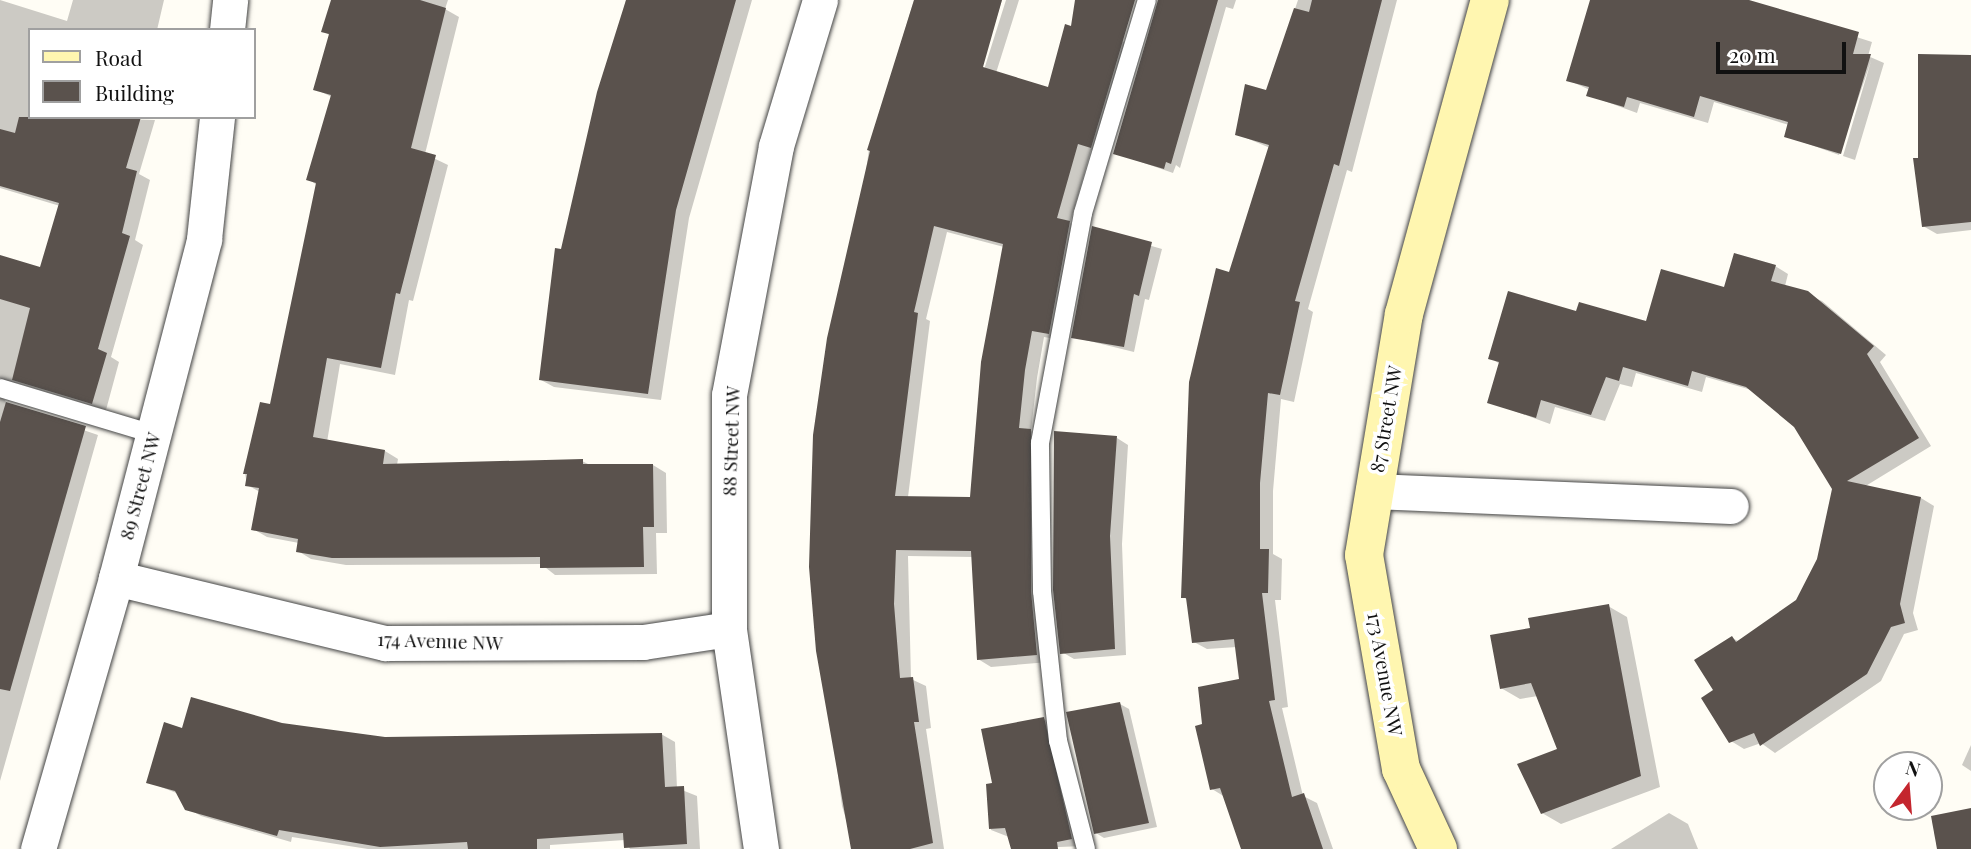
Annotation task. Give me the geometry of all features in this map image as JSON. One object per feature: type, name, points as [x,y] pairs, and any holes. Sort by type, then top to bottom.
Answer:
[{"type":"street","points":[[227,28],[230,0]]},
{"type":"street","name":"88 Street NW","points":[[761,849],[729,629],[729,395],[776,146],[820,0]]},
{"type":"street","name":"87 Street NW","points":[[1490,0],[1404,314],[1373,491],[1731,506]]},
{"type":"street","name":"89 Street NW","points":[[38,849],[116,578],[204,239],[217,119]]},
{"type":"street","name":"173 Avenue NW","points":[[1373,491],[1364,555],[1401,769],[1438,849]]},
{"type":"street","name":"174 Avenue NW","points":[[116,578],[385,643],[643,642],[729,629]]},
{"type":"lane","points":[[1086,849],[1058,741],[1042,592],[1040,443],[1083,213],[1147,0]]},
{"type":"lane","points":[[0,388],[153,434]]},
{"type":"building","points":[[331,0],[420,0],[446,8],[411,148],[436,155],[400,294],[396,293],[381,368],[327,358],[313,437],[385,450],[383,464],[583,459],[583,464],[653,464],[654,527],[643,527],[644,567],[540,568],[540,557],[332,558],[296,552],[298,539],[251,530],[259,488],[245,486],[247,474],[243,474],[260,402],[270,404],[316,183],[306,180],[331,95],[313,90],[329,34],[321,32]]},
{"type":"building","points":[[626,0],[736,0],[676,210],[648,394],[539,380],[555,248],[561,249],[597,92]]},
{"type":"building","points":[[914,0],[1002,0],[983,67],[1048,87],[1065,24],[1071,26],[1075,0],[1135,0],[1091,148],[1078,144],[1057,218],[1070,221],[1049,334],[1032,331],[1025,370],[1019,428],[1031,429],[1031,591],[1037,655],[977,660],[971,551],[896,550],[894,604],[900,678],[913,677],[919,722],[914,722],[933,843],[910,849],[851,849],[816,651],[809,567],[813,435],[827,338],[870,151],[867,150]],"holes":[[[934,226],[1003,244],[981,362],[970,497],[895,496],[918,313],[914,312]]]},
{"type":"building","points":[[1158,0],[1218,0],[1171,164],[1166,162],[1164,169],[1113,154]]},
{"type":"building","points":[[1312,0],[1382,0],[1339,166],[1334,164],[1295,301],[1300,302],[1280,395],[1268,393],[1260,483],[1260,549],[1269,549],[1268,593],[1262,593],[1275,700],[1269,701],[1292,797],[1304,793],[1323,849],[1241,849],[1220,788],[1210,790],[1195,726],[1202,724],[1198,687],[1239,679],[1234,639],[1192,643],[1186,598],[1181,598],[1189,382],[1216,268],[1229,272],[1269,145],[1235,135],[1245,84],[1266,90],[1294,8],[1309,12]]},
{"type":"building","points":[[1590,0],[1749,0],[1859,32],[1853,54],[1871,54],[1841,154],[1784,137],[1788,122],[1700,96],[1694,117],[1627,97],[1624,107],[1586,96],[1589,87],[1566,81]]},
{"type":"building","points":[[1918,54],[1971,55],[1971,222],[1922,227],[1913,158],[1918,158]]},
{"type":"building","points":[[19,117],[140,119],[126,168],[137,171],[122,233],[130,236],[98,349],[107,353],[92,404],[12,380],[30,308],[0,299],[0,255],[40,267],[59,203],[0,186],[0,129],[15,133]]},
{"type":"building","points":[[1092,226],[1152,242],[1139,296],[1134,294],[1124,347],[1071,338]]},
{"type":"building","points":[[1734,253],[1776,265],[1771,281],[1808,291],[1874,346],[1867,354],[1919,438],[1847,481],[1921,497],[1900,604],[1905,623],[1891,627],[1867,674],[1760,746],[1754,733],[1729,743],[1701,698],[1713,690],[1694,660],[1732,636],[1736,642],[1796,600],[1817,559],[1832,489],[1794,427],[1746,387],[1692,371],[1688,386],[1623,367],[1619,381],[1606,377],[1591,415],[1541,400],[1536,418],[1487,403],[1499,362],[1488,359],[1508,291],[1576,311],[1579,302],[1646,321],[1661,269],[1724,287]]},
{"type":"building","points":[[6,402],[86,426],[10,691],[0,689],[0,422]]},
{"type":"building","points":[[1054,431],[1117,436],[1110,536],[1115,649],[1060,654],[1053,590]]},
{"type":"building","points":[[1609,604],[1641,776],[1541,814],[1517,764],[1557,749],[1531,683],[1500,689],[1490,635],[1530,628],[1528,618]]},
{"type":"building","points":[[191,697],[282,723],[385,737],[662,733],[665,787],[684,786],[687,844],[624,848],[623,833],[537,839],[537,849],[468,849],[467,842],[380,847],[279,830],[277,836],[185,810],[175,791],[146,783],[164,722],[182,728]]},
{"type":"building","points":[[1120,702],[1149,823],[1094,834],[1066,712]]},
{"type":"building","points":[[1044,717],[1072,839],[1057,842],[1058,849],[1011,849],[1005,828],[989,829],[986,784],[992,783],[981,729]]},
{"type":"building","points":[[1971,808],[1971,849],[1937,849],[1932,821],[1943,821],[1943,814]]}]
